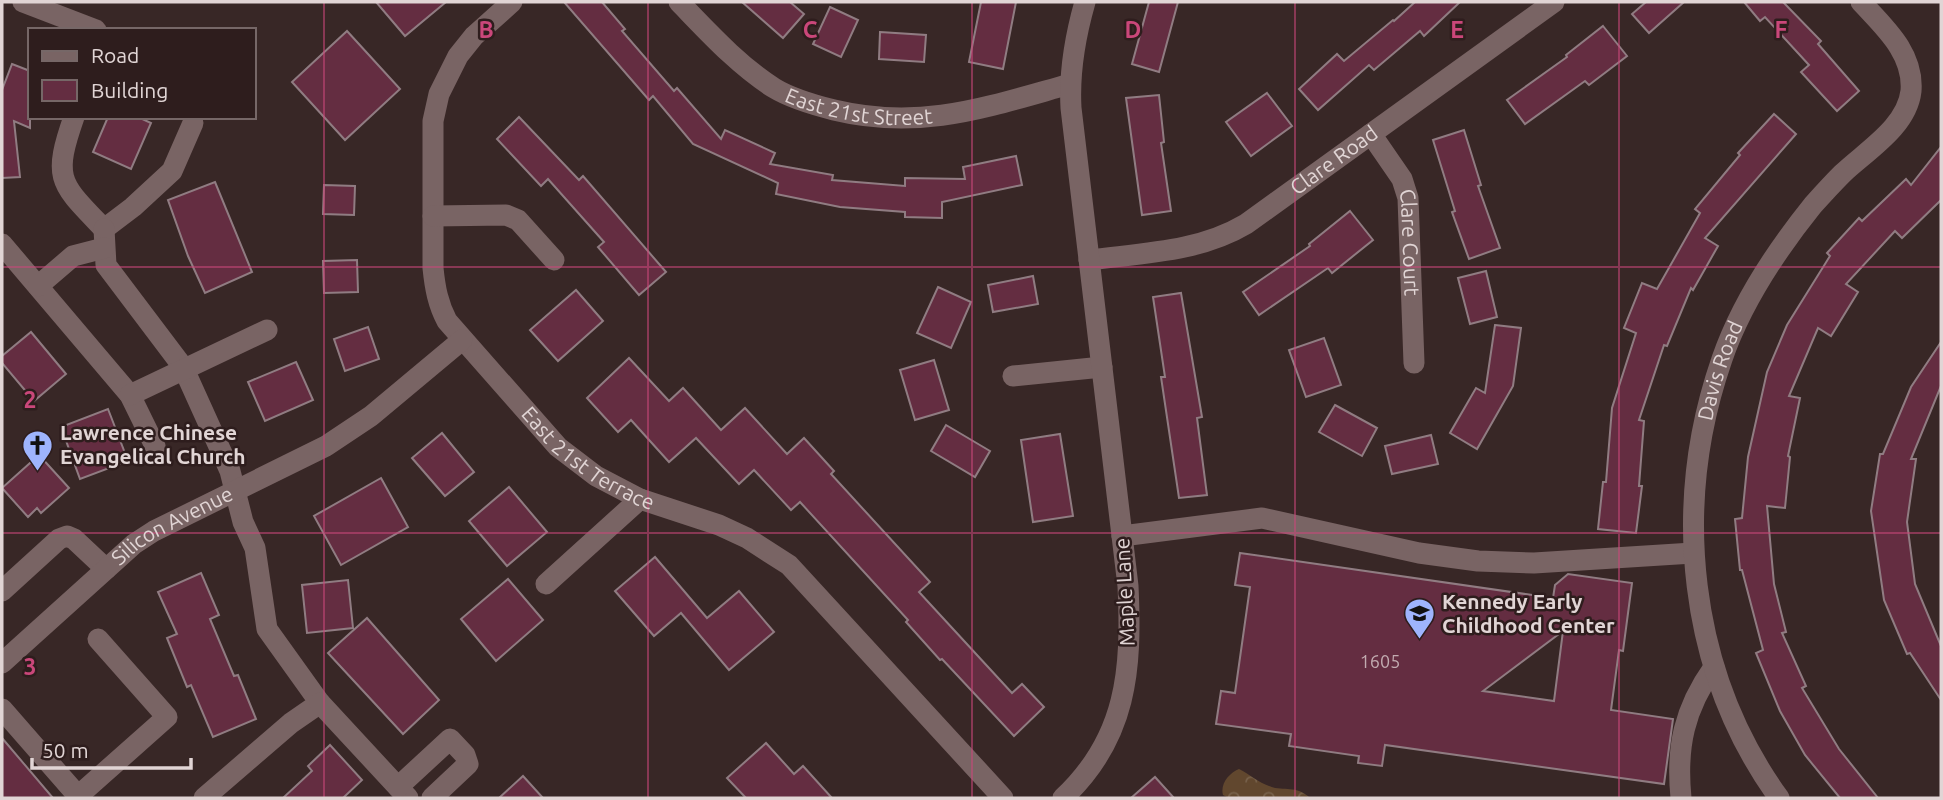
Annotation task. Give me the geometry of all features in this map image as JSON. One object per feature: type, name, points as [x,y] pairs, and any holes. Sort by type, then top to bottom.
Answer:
[{"type":"street","points":[[23,2],[91,28]]},
{"type":"street","name":"East 21st Terrace","points":[[512,2],[474,36],[458,56],[439,94],[433,121],[433,216],[435,289],[440,309],[462,340],[558,447],[596,476],[640,499],[719,525],[789,565],[1003,798]]},
{"type":"street","name":"East 21st Street","points":[[679,2],[734,58],[776,90],[848,114],[907,119],[941,117],[1070,84]]},
{"type":"street","name":"Maple Lane","points":[[1063,798],[1092,766],[1108,740],[1120,710],[1127,682],[1129,617],[1070,84],[1076,36],[1085,2]]},
{"type":"street","name":"Clare Road","points":[[1089,260],[1200,245],[1225,237],[1553,2]]},
{"type":"street","name":"Davis Road","points":[[1779,798],[1751,754],[1728,708],[1700,611],[1692,524],[1699,444],[1722,358],[1758,283],[1788,236],[1840,176],[1891,130],[1903,114],[1911,92],[1910,71],[1903,51],[1861,2]]},
{"type":"street","points":[[73,119],[63,148],[62,176],[104,239],[106,265],[183,368],[230,471],[243,522],[255,548],[267,629],[320,703],[403,792],[450,739],[469,761],[462,771],[432,798]]},
{"type":"street","points":[[38,286],[73,256],[104,239],[133,207],[172,171],[193,123]]},
{"type":"street","name":"Clare Court","points":[[1371,134],[1402,179],[1408,198],[1413,363]]},
{"type":"street","points":[[433,216],[506,215],[518,220],[554,260]]},
{"type":"street","points":[[2,244],[130,395],[155,446]]},
{"type":"street","points":[[130,395],[267,330]]},
{"type":"street","name":"Silicon Avenue","points":[[2,663],[134,544],[154,531],[296,462],[348,431],[390,401],[462,340]]},
{"type":"street","points":[[1013,376],[1102,367]]},
{"type":"street","points":[[547,584],[640,499]]},
{"type":"street","points":[[1122,536],[1262,519],[1419,553],[1478,561],[1534,563],[1693,553]]},
{"type":"street","points":[[2,591],[59,539],[67,536],[74,539],[106,569]]},
{"type":"street","points":[[2,709],[79,796],[167,717],[99,639]]},
{"type":"street","points":[[1681,798],[1682,744],[1688,711],[1714,667]]},
{"type":"street","points":[[204,798],[291,723],[320,703]]},
{"type":"green space","points":[[1239,769],[1265,785],[1300,791],[1310,798],[1229,798],[1223,795],[1224,783]]},
{"type":"building","points":[[376,2],[446,2],[405,36]]},
{"type":"building","points":[[564,2],[602,2],[625,29],[622,31],[674,91],[677,88],[721,139],[725,130],[775,153],[770,164],[833,175],[832,180],[905,186],[905,178],[965,179],[963,167],[1016,156],[1022,185],[942,202],[942,218],[905,217],[905,212],[840,207],[776,194],[778,183],[693,144],[653,96],[649,100]]},
{"type":"building","points":[[742,2],[790,2],[804,14],[783,38]]},
{"type":"building","points":[[981,2],[1016,2],[1003,69],[969,62]]},
{"type":"building","points":[[1149,2],[1178,2],[1159,72],[1132,64]]},
{"type":"building","points":[[1415,2],[1460,2],[1424,36],[1420,31],[1374,70],[1369,65],[1318,110],[1299,89],[1337,54],[1344,61]]},
{"type":"building","points":[[1646,2],[1684,2],[1649,33],[1632,14]]},
{"type":"building","points":[[1744,2],[1783,2],[1821,41],[1818,44],[1859,91],[1837,111],[1801,72],[1809,65],[1765,17],[1760,21]]},
{"type":"building","points":[[830,7],[858,20],[841,57],[813,44]]},
{"type":"building","points":[[1603,26],[1627,56],[1589,85],[1585,81],[1525,124],[1507,100],[1567,57],[1566,55]]},
{"type":"building","points":[[347,31],[400,89],[345,140],[292,82]]},
{"type":"building","points":[[880,32],[926,35],[924,62],[879,59]]},
{"type":"building","points":[[12,64],[28,70],[30,128],[14,121],[20,177],[2,178],[2,90]]},
{"type":"building","points":[[1267,93],[1292,126],[1251,156],[1226,122]]},
{"type":"building","points":[[1159,95],[1164,142],[1161,143],[1171,211],[1142,215],[1126,98]]},
{"type":"building","points":[[1774,114],[1796,134],[1705,238],[1718,246],[1693,290],[1691,288],[1667,346],[1664,345],[1639,420],[1644,421],[1639,486],[1642,486],[1636,533],[1598,529],[1603,482],[1606,482],[1612,408],[1636,333],[1624,328],[1642,283],[1657,289],[1700,213],[1695,209],[1740,155],[1738,153]]},
{"type":"building","points":[[519,117],[579,180],[583,176],[666,272],[639,295],[598,247],[604,242],[548,179],[541,186],[497,139]]},
{"type":"building","points":[[107,119],[142,119],[151,123],[131,169],[93,152]]},
{"type":"building","points":[[1464,130],[1481,185],[1478,186],[1500,248],[1469,259],[1452,212],[1455,211],[1433,140]]},
{"type":"building","points":[[1941,147],[1941,200],[1902,238],[1895,231],[1846,284],[1858,292],[1831,336],[1818,328],[1789,396],[1800,398],[1788,456],[1785,508],[1767,506],[1774,584],[1786,632],[1782,633],[1806,686],[1802,688],[1839,749],[1878,798],[1840,798],[1805,755],[1780,711],[1756,653],[1763,650],[1740,570],[1735,519],[1742,518],[1748,457],[1767,372],[1787,325],[1830,256],[1827,253],[1859,218],[1862,221],[1906,179],[1911,185]]},
{"type":"building","points":[[215,182],[252,272],[205,293],[188,256],[168,200]]},
{"type":"building","points":[[324,185],[355,186],[354,215],[323,214]]},
{"type":"building","points":[[1350,211],[1373,240],[1332,273],[1328,268],[1259,315],[1243,292],[1310,246],[1309,244]]},
{"type":"building","points":[[357,260],[358,292],[324,293],[323,261]]},
{"type":"building","points":[[1486,271],[1497,317],[1470,324],[1458,278]]},
{"type":"building","points":[[1033,276],[1038,304],[993,312],[988,285]]},
{"type":"building","points":[[938,287],[971,302],[951,348],[917,333]]},
{"type":"building","points":[[576,290],[603,321],[558,361],[530,330]]},
{"type":"building","points":[[1181,293],[1202,417],[1197,418],[1207,495],[1179,498],[1161,377],[1165,377],[1153,297]]},
{"type":"building","points":[[1495,325],[1521,328],[1513,386],[1477,449],[1450,433],[1476,388],[1485,393]]},
{"type":"building","points":[[368,327],[379,359],[345,371],[334,339]]},
{"type":"building","points":[[31,332],[66,374],[34,401],[2,363],[2,356]]},
{"type":"building","points":[[1324,338],[1341,385],[1306,397],[1289,350]]},
{"type":"building","points":[[1941,342],[1941,386],[1911,459],[1916,459],[1907,522],[1915,584],[1941,646],[1941,700],[1910,653],[1907,654],[1884,600],[1871,511],[1880,454],[1883,454],[1911,387]]},
{"type":"building","points":[[629,358],[669,401],[683,388],[721,430],[745,408],[787,454],[804,438],[834,471],[831,474],[930,582],[919,592],[1012,693],[1022,684],[1044,707],[1014,736],[942,659],[940,660],[906,622],[908,620],[800,502],[791,510],[754,470],[739,484],[696,438],[669,462],[631,420],[618,432],[587,398]]},
{"type":"building","points":[[934,360],[949,410],[915,420],[900,370]]},
{"type":"building","points":[[296,362],[313,400],[265,421],[248,382]]},
{"type":"building","points":[[1335,405],[1377,428],[1362,456],[1319,432]]},
{"type":"building","points":[[108,409],[128,461],[80,479],[61,427]]},
{"type":"building","points":[[946,425],[990,451],[975,477],[931,451]]},
{"type":"building","points":[[442,433],[474,472],[445,496],[412,458]]},
{"type":"building","points":[[1060,434],[1073,516],[1033,522],[1021,440]]},
{"type":"building","points":[[1431,435],[1438,464],[1392,474],[1385,446]]},
{"type":"building","name":"Lawrence Chinese Evangelical Church","points":[[39,455],[69,488],[41,513],[37,508],[28,517],[2,488]]},
{"type":"building","points":[[381,478],[408,527],[341,565],[314,516]]},
{"type":"building","points":[[509,487],[547,532],[507,566],[469,521]]},
{"type":"building","points":[[1240,553],[1553,598],[1555,585],[1568,574],[1632,583],[1623,651],[1619,650],[1611,710],[1673,719],[1664,784],[1385,745],[1382,766],[1358,763],[1359,756],[1289,746],[1291,734],[1216,724],[1221,691],[1235,693],[1250,587],[1235,585]],"holes":[[[1563,631],[1554,701],[1483,691]]]},
{"type":"building","points":[[655,557],[707,618],[739,591],[774,632],[729,670],[681,613],[654,636],[615,591]]},
{"type":"building","points":[[201,573],[219,615],[210,619],[256,719],[213,737],[191,685],[187,687],[167,638],[177,634],[158,592]]},
{"type":"building","points":[[508,579],[543,620],[496,661],[461,619]]},
{"type":"building","points":[[348,580],[353,628],[307,633],[302,585]]},
{"type":"building","points":[[367,618],[439,700],[403,734],[328,653]]},
{"type":"building","points":[[2,738],[53,798],[2,798]]},
{"type":"building","points":[[766,743],[794,774],[803,766],[832,798],[746,798],[727,778]]},
{"type":"building","points":[[330,745],[362,780],[343,798],[283,798],[312,771],[308,766]]},
{"type":"building","points":[[523,776],[543,798],[499,798]]},
{"type":"building","points":[[1155,777],[1174,798],[1131,798]]},
{"type":"place","name":"Lawrence Chinese Evangelical Church","points":[[37,472]]},
{"type":"place","name":"Kennedy Early Childhood Center","points":[[1419,641]]}]
